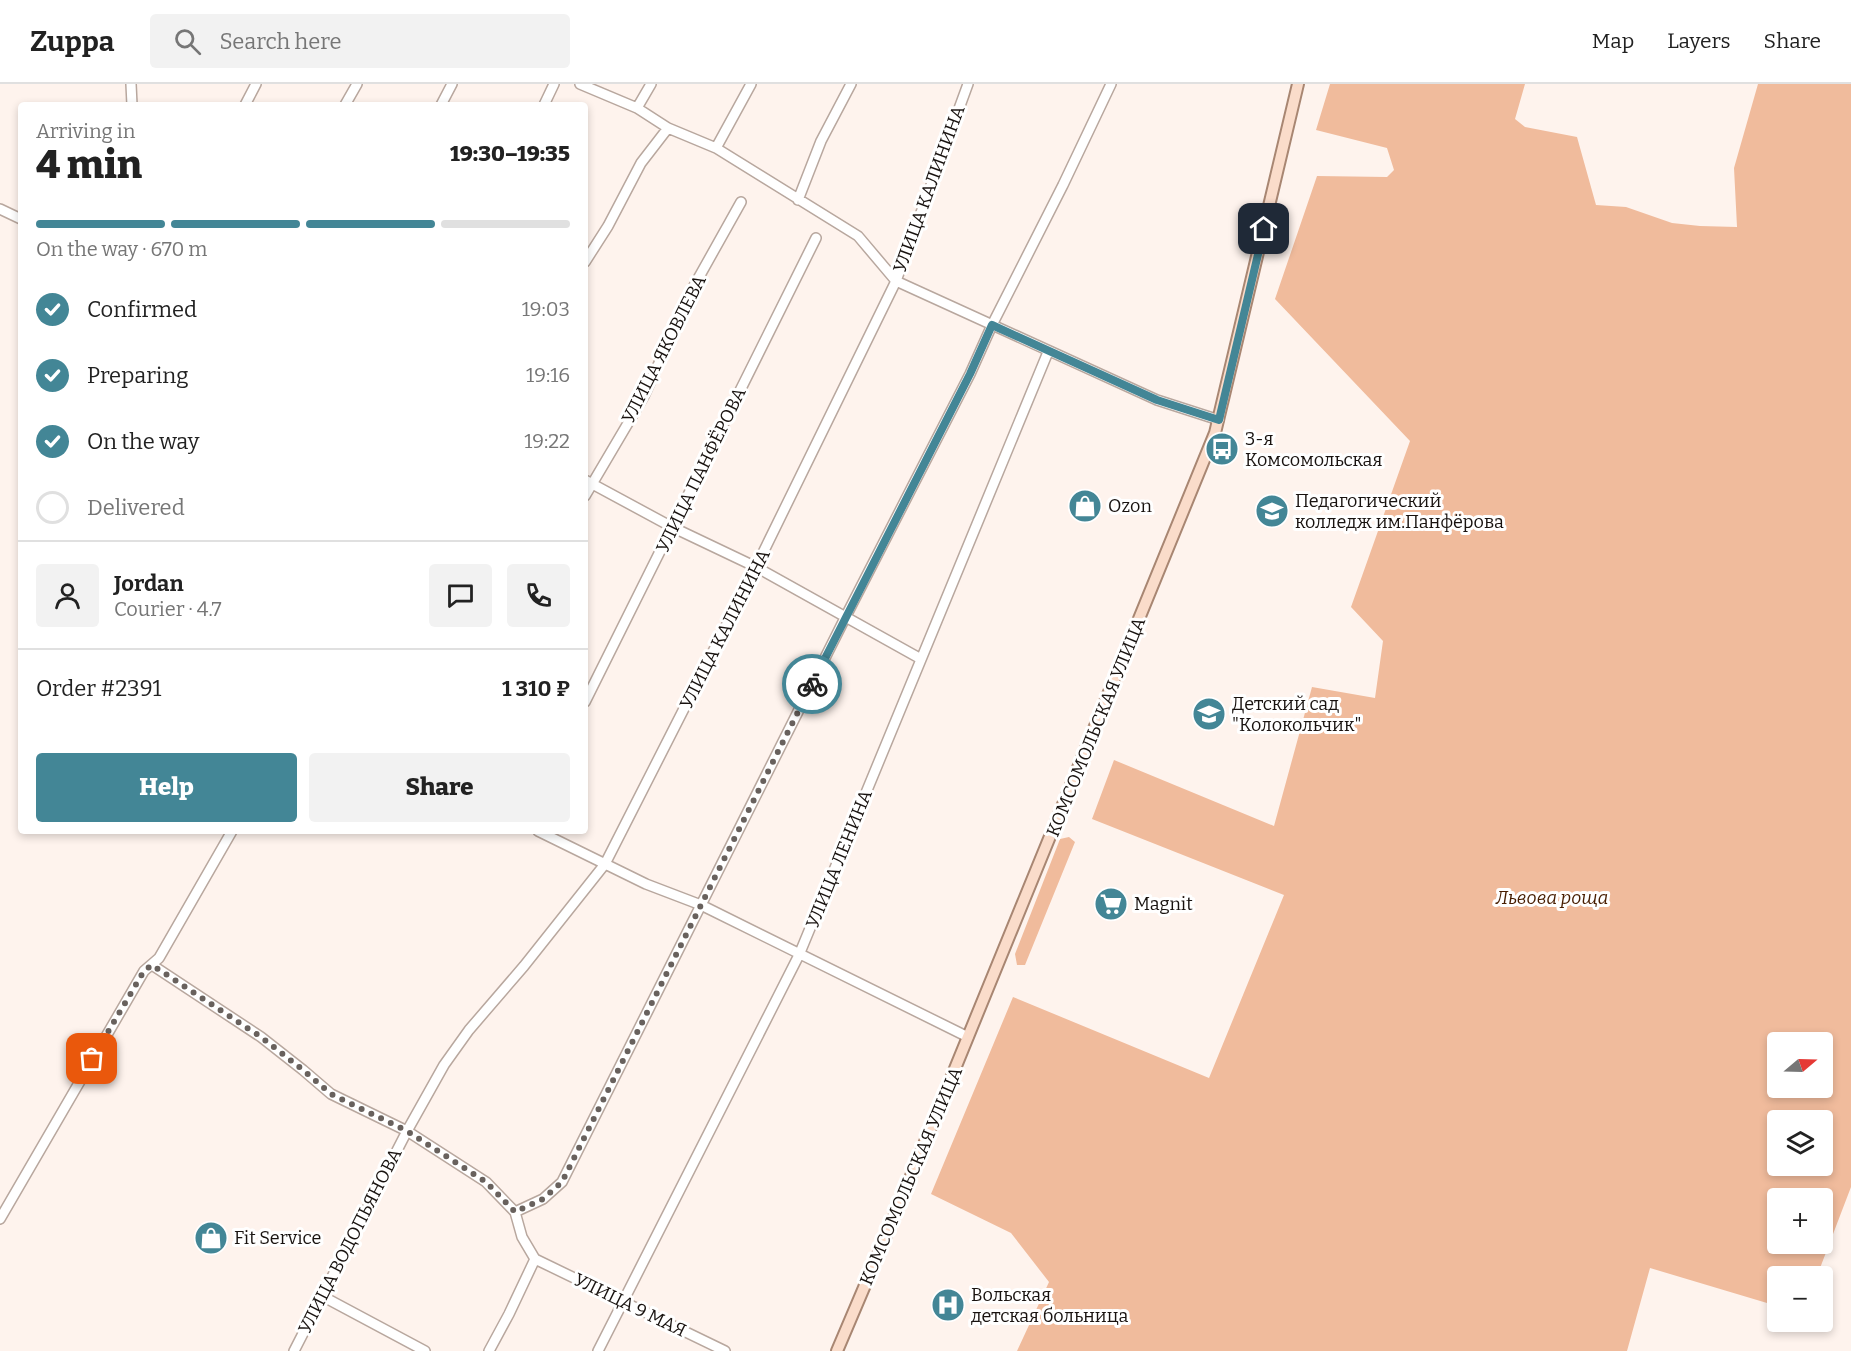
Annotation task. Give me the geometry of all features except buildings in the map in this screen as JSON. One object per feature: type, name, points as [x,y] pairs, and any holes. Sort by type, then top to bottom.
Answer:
[{"type":"main road","name":"КОМСОМОЛЬСКАЯ УЛИЦА","points":[[837,1351],[968,1037],[1219,420],[1298,84]]},
{"type":"street","points":[[131,84],[132,102]]},
{"type":"street","points":[[247,102],[256,84]]},
{"type":"street","points":[[347,102],[357,84]]},
{"type":"street","points":[[443,102],[452,84]]},
{"type":"street","points":[[545,102],[554,84]]},
{"type":"street","points":[[580,84],[637,108],[668,128],[716,148],[858,236],[896,281],[1157,400],[1219,420]]},
{"type":"street","points":[[637,108],[651,84]]},
{"type":"street","points":[[716,148],[751,84]]},
{"type":"street","points":[[798,200],[821,141],[851,84]]},
{"type":"street","name":"УЛИЦА КАЛИНИНА","points":[[407,1131],[444,1065],[469,1030],[524,966],[605,864],[756,567],[896,281],[968,84]]},
{"type":"street","points":[[515,1212],[543,1199],[562,1182],[970,374],[1111,84]]},
{"type":"street","points":[[588,257],[608,226],[641,163],[668,128]]},
{"type":"street","name":"УЛИЦА ЯКОВЛЕВА","points":[[588,482],[644,396],[694,286],[741,202]]},
{"type":"street","points":[[0,209],[18,216]]},
{"type":"street","name":"УЛИЦА ПАНФЁРОВА","points":[[588,696],[816,238]]},
{"type":"street","name":"УЛИЦА ЛЕНИНА","points":[[598,1351],[799,955],[1048,352]]},
{"type":"street","points":[[588,482],[672,528],[756,567],[921,659]]},
{"type":"street","points":[[0,1219],[144,971],[159,958],[230,834]]},
{"type":"street","points":[[544,834],[646,884],[701,905],[968,1037]]},
{"type":"street","points":[[152,965],[261,1037],[331,1094],[407,1131],[486,1182],[515,1212],[522,1237],[535,1259],[489,1351]]},
{"type":"street","name":"УЛИЦА ВОДОПЬЯНОВА","points":[[294,1351],[407,1131]]},
{"type":"street","name":"УЛИЦА 9 МАЯ","points":[[535,1259],[725,1351]]},
{"type":"street","points":[[322,1296],[425,1351]]},
{"type":"green space","name":"Львова роща","points":[[1330,84],[1525,84],[1515,119],[1525,127],[1577,137],[1596,205],[1626,207],[1672,223],[1737,227],[1734,168],[1758,84],[1851,84],[1851,1187],[1833,1234],[1833,1188],[1767,1188],[1767,1254],[1825,1254],[1821,1266],[1767,1266],[1767,1303],[1650,1268],[1627,1351],[1017,1351],[1049,1282],[1011,1233],[931,1194],[1013,997],[1209,1078],[1284,895],[1092,819],[1114,760],[1274,826],[1312,687],[1375,698],[1383,641],[1351,607],[1410,441],[1275,299],[1317,176],[1387,177],[1394,170],[1387,148],[1316,130]]},
{"type":"green space","points":[[1069,837],[1075,842],[1025,965],[1017,965],[1015,954],[1060,839]]},
{"type":"way so far","points":[[92,1059],[144,971],[152,965],[261,1037],[331,1094],[407,1131],[486,1182],[515,1212],[543,1199],[562,1182],[812,684]]},
{"type":"place","name":"3-я Комсомольская","points":[[1222,449]]},
{"type":"place","name":"Ozon","points":[[1085,506]]},
{"type":"place","name":"Педагогический колледж им.Панфёрова","points":[[1272,511]]},
{"type":"place","name":"Детский сад \"Колокольчик\"","points":[[1209,714]]},
{"type":"place","name":"Magnit","points":[[1111,904]]},
{"type":"place","name":"Fit Service","points":[[211,1238]]},
{"type":"place","name":"Вольская детская больница","points":[[948,1305]]},
{"type":"route","points":[[812,684],[970,374],[992,325],[1157,400],[1219,420],[1264,229]]}]
